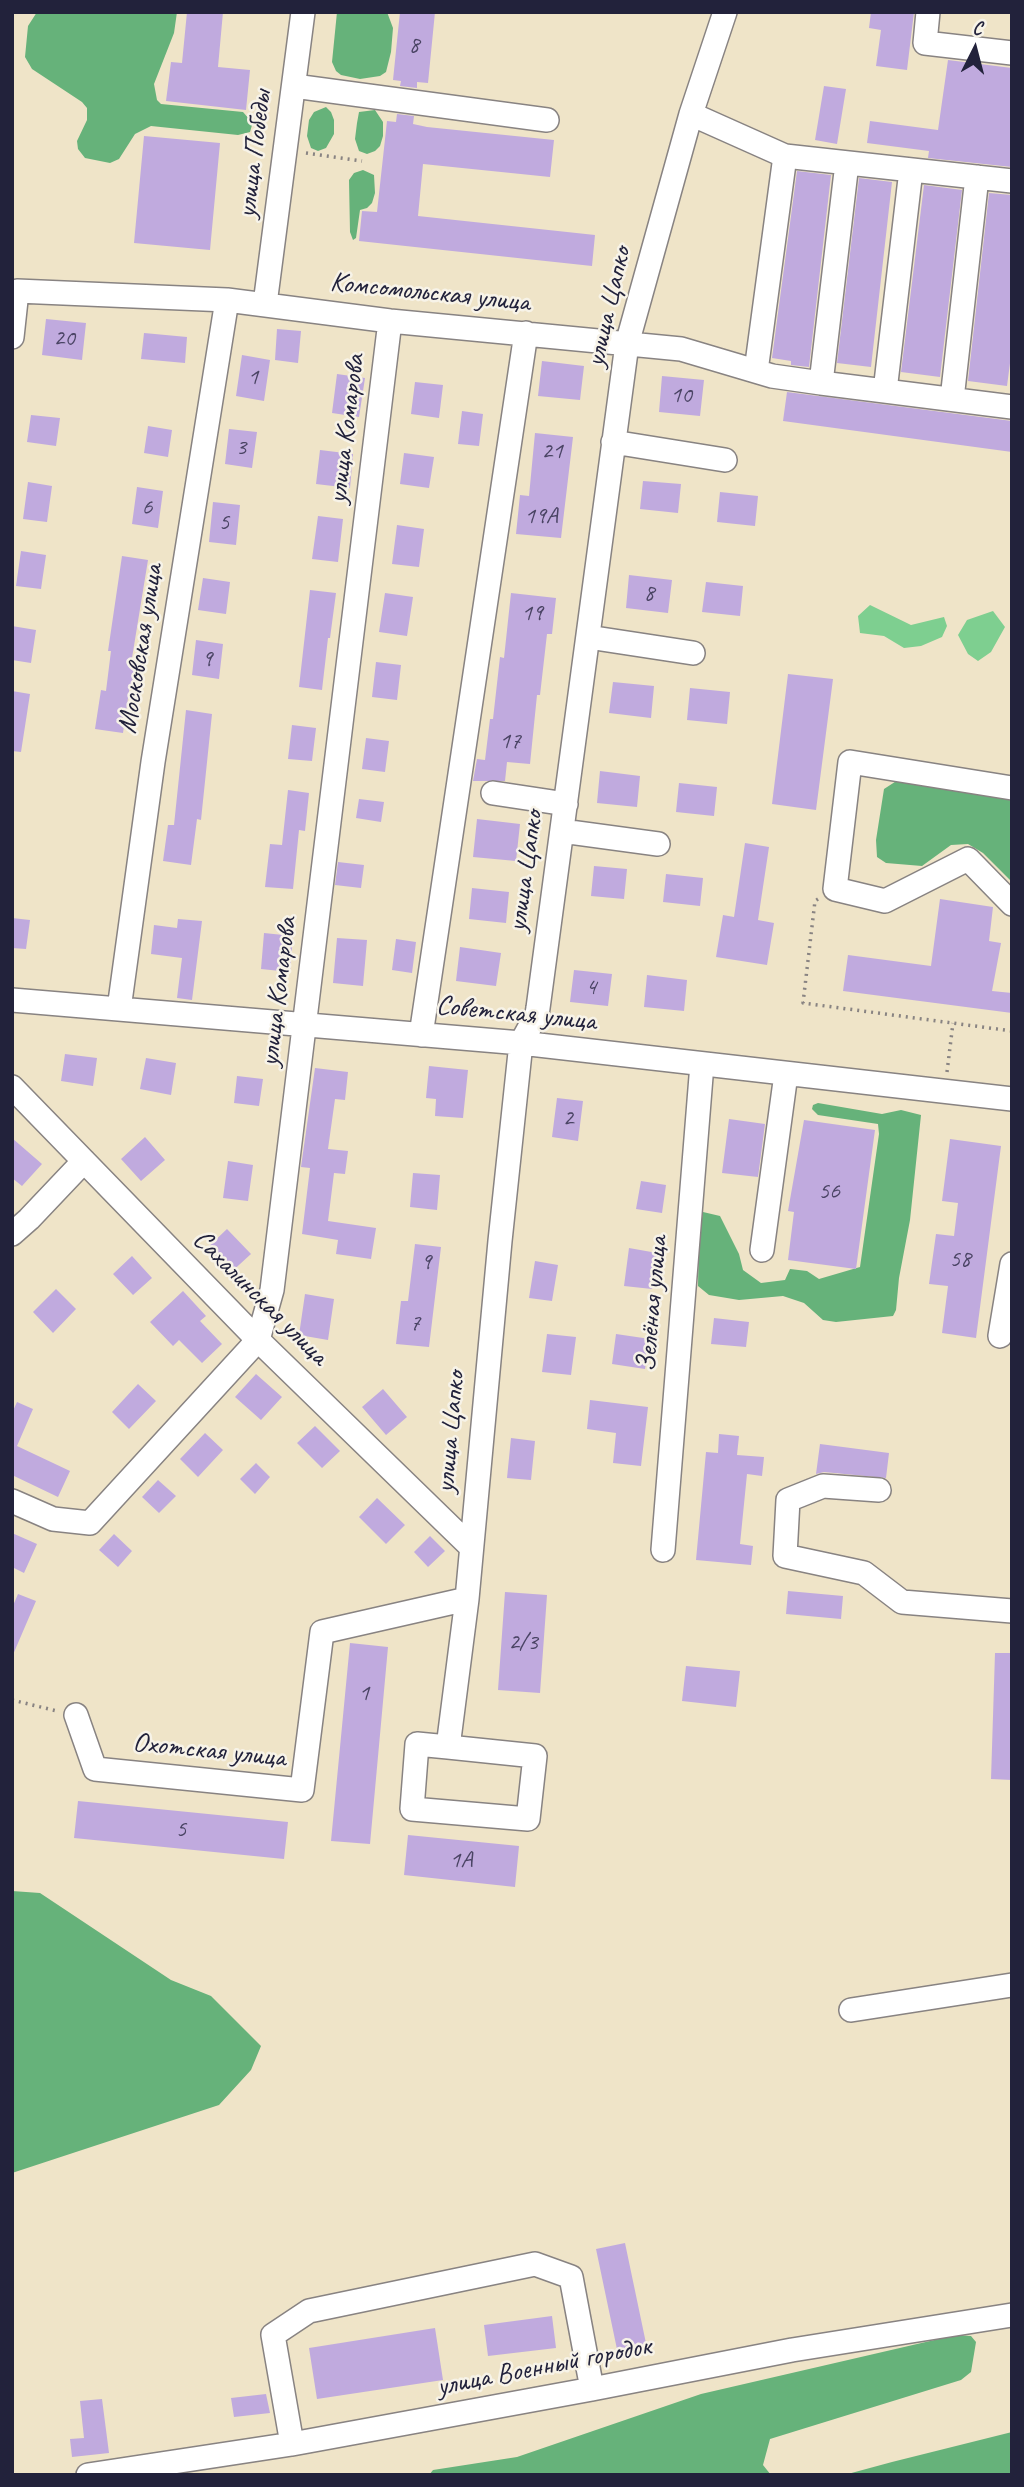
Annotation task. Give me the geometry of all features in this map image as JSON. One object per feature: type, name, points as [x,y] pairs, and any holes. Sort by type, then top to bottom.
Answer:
[{"type":"street","name":"улица Победы","points":[[265,304],[303,12]]},
{"type":"street","name":"улица Цапко","points":[[448,1747],[467,1598],[521,1043],[537,1014],[627,344],[691,114],[725,12]]},
{"type":"street","points":[[928,12],[925,43],[1012,53]]},
{"type":"street","points":[[294,86],[547,120]]},
{"type":"street","points":[[691,114],[785,156],[1012,181]]},
{"type":"street","points":[[756,371],[785,156]]},
{"type":"street","points":[[821,383],[847,163]]},
{"type":"street","points":[[885,391],[911,170]]},
{"type":"street","points":[[952,399],[977,177]]},
{"type":"street","name":"Комсомольская улица","points":[[12,337],[17,290],[227,300],[390,321],[690,351],[772,376],[1012,407]]},
{"type":"street","name":"Московская улица","points":[[120,1009],[153,762],[227,300]]},
{"type":"street","name":"улица Комарова","points":[[12,1502],[53,1519],[90,1523],[258,1340],[272,1290],[390,321]]},
{"type":"street","points":[[421,1035],[526,333]]},
{"type":"street","points":[[613,442],[725,460]]},
{"type":"street","points":[[588,637],[693,653]]},
{"type":"street","points":[[1012,788],[850,762],[835,889],[885,901],[968,859],[1012,904]]},
{"type":"street","points":[[493,793],[566,804]]},
{"type":"street","points":[[562,831],[659,844]]},
{"type":"street","name":"Советская улица","points":[[12,1000],[521,1043],[1012,1099]]},
{"type":"street","name":"Зелёная улица","points":[[663,1550],[702,1064]]},
{"type":"street","points":[[762,1250],[786,1074]]},
{"type":"street","name":"Сахалинская улица","points":[[12,1087],[258,1340],[470,1546]]},
{"type":"street","points":[[12,1234],[84,1161]]},
{"type":"street","points":[[1000,1336],[1012,1264]]},
{"type":"street","points":[[879,1490],[823,1486],[789,1500],[785,1556],[864,1573],[902,1602],[1012,1611]]},
{"type":"street","name":"Охотская улица","points":[[76,1715],[95,1769],[302,1790],[323,1632],[467,1598]]},
{"type":"street","points":[[417,1744],[448,1747],[535,1756],[528,1819],[412,1809],[417,1744]]},
{"type":"street","points":[[851,2010],[1012,1985]]},
{"type":"street","points":[[292,2444],[273,2335],[309,2311],[535,2264],[571,2277],[592,2389]]},
{"type":"street","name":"улица Военный городок","points":[[88,2475],[292,2444],[792,2350],[1012,2315]]},
{"type":"path","points":[[287,150],[362,161]]},
{"type":"path","points":[[835,889],[815,901],[803,1003],[1012,1031]]},
{"type":"path","points":[[947,1072],[953,1023]]},
{"type":"path","points":[[12,1700],[76,1715]]},
{"type":"green space","points":[[37,12],[177,12],[174,33],[154,84],[157,100],[161,104],[243,112],[252,125],[250,132],[238,135],[151,126],[135,134],[119,159],[110,163],[85,158],[78,149],[77,141],[87,120],[87,108],[32,69],[25,57],[28,26]]},
{"type":"green space","points":[[337,12],[387,12],[393,28],[386,72],[380,76],[360,79],[341,75],[336,71],[332,62]]},
{"type":"green space","points":[[326,107],[334,120],[334,134],[326,148],[318,151],[311,148],[307,136],[309,120],[314,112]]},
{"type":"green space","points":[[375,110],[383,122],[383,136],[380,146],[367,154],[359,151],[355,139],[359,112]]},
{"type":"green space","points":[[363,170],[374,175],[375,193],[372,203],[360,210],[356,238],[353,240],[350,232],[349,180],[354,173]]},
{"type":"green space","points":[[870,605],[911,625],[944,617],[947,626],[942,637],[921,646],[904,648],[884,636],[860,633],[858,616]]},
{"type":"green space","points":[[993,611],[1005,627],[991,652],[978,661],[968,654],[958,635],[967,620]]},
{"type":"green space","points":[[901,778],[1012,792],[1012,882],[983,853],[968,844],[951,845],[922,866],[886,863],[877,857],[876,840],[884,789]]},
{"type":"green space","points":[[818,1103],[882,1114],[901,1110],[921,1115],[910,1220],[893,1316],[836,1322],[823,1320],[804,1303],[783,1296],[739,1300],[709,1295],[698,1286],[699,1236],[703,1212],[720,1216],[739,1254],[743,1270],[761,1283],[785,1280],[790,1269],[807,1271],[819,1279],[860,1267],[879,1134],[878,1124],[818,1115],[812,1109],[813,1105]]},
{"type":"green space","points":[[12,1891],[40,1893],[171,1980],[211,1996],[261,2046],[251,2070],[219,2105],[12,2173]]},
{"type":"green space","points":[[956,2335],[971,2336],[976,2342],[971,2372],[961,2380],[770,2439],[763,2465],[771,2475],[429,2475],[433,2470],[517,2457],[701,2394]]},
{"type":"green space","points":[[1012,2432],[1012,2475],[844,2475],[892,2462]]},
{"type":"building","points":[[187,12],[223,12],[218,67],[250,70],[246,110],[166,101],[171,62],[182,63]]},
{"type":"building","points":[[400,12],[435,12],[428,83],[417,82],[417,88],[400,86],[401,81],[393,80]]},
{"type":"building","points":[[871,12],[914,12],[907,70],[876,66],[881,30],[869,28]]},
{"type":"building","points":[[948,60],[1012,68],[1012,167],[928,158],[929,151],[867,143],[870,121],[938,130]]},
{"type":"building","points":[[824,86],[846,89],[837,144],[815,140]]},
{"type":"building","points":[[397,114],[414,116],[413,124],[427,127],[554,140],[550,177],[423,164],[418,216],[595,235],[592,266],[359,241],[362,211],[377,212],[387,121],[396,122]]},
{"type":"building","points":[[144,136],[220,143],[210,250],[134,243]]},
{"type":"building","points":[[797,171],[831,175],[809,367],[791,365],[791,361],[772,358]]},
{"type":"building","points":[[859,178],[892,182],[871,367],[837,363]]},
{"type":"building","points":[[924,185],[962,190],[940,377],[901,372]]},
{"type":"building","points":[[989,193],[1012,195],[1012,348],[1007,386],[968,381]]},
{"type":"building","points":[[46,319],[86,323],[82,360],[42,355]]},
{"type":"building","points":[[277,329],[301,331],[298,363],[275,360]]},
{"type":"building","points":[[144,333],[187,337],[185,363],[141,359]]},
{"type":"building","points":[[242,355],[270,360],[264,401],[236,396]]},
{"type":"building","points":[[542,361],[584,366],[580,400],[538,396]]},
{"type":"building","points":[[337,374],[365,378],[359,417],[332,413]]},
{"type":"building","points":[[662,376],[704,380],[700,416],[659,412]]},
{"type":"building","points":[[415,382],[443,385],[439,418],[411,414]]},
{"type":"building","points":[[787,392],[1012,421],[1012,452],[783,421]]},
{"type":"building","points":[[462,411],[483,414],[479,446],[458,444]]},
{"type":"building","points":[[31,415],[60,418],[56,446],[27,442]]},
{"type":"building","points":[[148,426],[172,430],[168,457],[144,453]]},
{"type":"building","points":[[229,429],[257,432],[252,468],[225,464]]},
{"type":"building","points":[[535,433],[573,437],[561,538],[516,534],[520,495],[529,496]]},
{"type":"building","points":[[320,450],[353,454],[350,488],[316,484]]},
{"type":"building","points":[[404,453],[434,457],[429,488],[400,484]]},
{"type":"building","points":[[643,481],[681,484],[678,513],[640,509]]},
{"type":"building","points":[[28,482],[52,486],[47,522],[23,519]]},
{"type":"building","points":[[137,487],[163,491],[158,528],[132,524]]},
{"type":"building","points":[[720,492],[758,496],[755,526],[717,522]]},
{"type":"building","points":[[213,502],[240,505],[236,545],[209,542]]},
{"type":"building","points":[[318,516],[343,519],[338,562],[312,559]]},
{"type":"building","points":[[397,525],[424,529],[419,567],[392,564]]},
{"type":"building","points":[[21,551],[46,555],[41,589],[16,586]]},
{"type":"building","points":[[122,556],[148,560],[131,664],[139,665],[136,685],[130,684],[123,733],[95,729],[101,690],[106,691],[111,651],[108,651]]},
{"type":"building","points":[[629,575],[672,580],[668,613],[626,608]]},
{"type":"building","points":[[203,578],[230,582],[226,614],[198,610]]},
{"type":"building","points":[[706,582],[743,586],[740,616],[702,612]]},
{"type":"building","points":[[310,590],[336,593],[322,690],[299,687]]},
{"type":"building","points":[[385,593],[413,597],[407,636],[379,632]]},
{"type":"building","points":[[511,593],[556,598],[552,634],[547,634],[540,695],[537,695],[530,764],[507,762],[505,781],[473,781],[477,759],[485,760],[500,657],[504,658]]},
{"type":"building","points":[[12,626],[36,630],[31,663],[12,660]]},
{"type":"building","points":[[196,640],[223,644],[219,679],[192,675]]},
{"type":"building","points":[[376,662],[401,665],[397,700],[372,697]]},
{"type":"building","points":[[788,674],[833,679],[816,810],[772,804]]},
{"type":"building","points":[[613,682],[654,686],[651,718],[609,713]]},
{"type":"building","points":[[690,688],[730,692],[727,724],[687,720]]},
{"type":"building","points":[[12,691],[30,694],[21,752],[12,751]]},
{"type":"building","points":[[186,710],[212,714],[201,820],[197,819],[191,865],[163,861],[168,825],[174,825]]},
{"type":"building","points":[[292,725],[316,728],[312,761],[288,759]]},
{"type":"building","points":[[366,738],[389,741],[385,772],[362,769]]},
{"type":"building","points":[[600,771],[640,776],[637,807],[597,803]]},
{"type":"building","points":[[679,783],[717,787],[714,816],[676,812]]},
{"type":"building","points":[[288,790],[309,793],[305,831],[299,830],[293,889],[265,887],[270,844],[282,845]]},
{"type":"building","points":[[359,799],[384,802],[381,822],[356,818]]},
{"type":"building","points":[[477,819],[520,824],[516,861],[473,857]]},
{"type":"building","points":[[745,843],[769,847],[758,920],[774,923],[767,965],[716,957],[723,915],[734,917]]},
{"type":"building","points":[[338,862],[364,865],[361,888],[335,885]]},
{"type":"building","points":[[594,866],[627,869],[624,899],[591,896]]},
{"type":"building","points":[[666,874],[703,878],[700,906],[663,902]]},
{"type":"building","points":[[472,888],[509,892],[506,923],[469,919]]},
{"type":"building","points":[[940,899],[993,907],[989,941],[1001,943],[992,991],[1012,993],[1012,1013],[843,991],[848,955],[931,966]]},
{"type":"building","points":[[12,918],[30,920],[26,949],[12,948]]},
{"type":"building","points":[[178,919],[202,921],[192,1000],[177,998],[182,958],[151,954],[154,925],[177,928]]},
{"type":"building","points":[[264,933],[293,936],[290,972],[261,969]]},
{"type":"building","points":[[337,938],[367,940],[363,986],[333,983]]},
{"type":"building","points":[[396,939],[416,942],[412,973],[392,970]]},
{"type":"building","points":[[460,947],[501,953],[496,986],[456,981]]},
{"type":"building","points":[[574,970],[612,974],[608,1006],[570,1002]]},
{"type":"building","points":[[647,975],[687,980],[684,1011],[644,1007]]},
{"type":"building","points":[[65,1054],[97,1058],[93,1086],[61,1081]]},
{"type":"building","points":[[146,1058],[176,1063],[171,1095],[140,1089]]},
{"type":"building","points":[[429,1066],[468,1070],[463,1118],[435,1116],[436,1099],[426,1098]]},
{"type":"building","points":[[315,1068],[348,1072],[345,1100],[335,1099],[328,1149],[348,1151],[345,1174],[334,1173],[328,1221],[376,1228],[371,1259],[336,1254],[338,1240],[302,1234],[310,1168],[301,1167]]},
{"type":"building","points":[[237,1076],[263,1079],[259,1106],[234,1103]]},
{"type":"building","points":[[557,1098],[583,1101],[578,1141],[552,1137]]},
{"type":"building","points":[[729,1119],[765,1124],[758,1177],[722,1173]]},
{"type":"building","points":[[804,1120],[875,1130],[856,1269],[788,1260],[794,1212],[788,1211]]},
{"type":"building","points":[[145,1137],[165,1160],[141,1181],[121,1159]]},
{"type":"building","points":[[12,1138],[42,1164],[22,1186],[12,1178]]},
{"type":"building","points":[[950,1139],[1001,1146],[976,1338],[942,1333],[948,1286],[929,1284],[936,1234],[954,1236],[958,1203],[942,1201]]},
{"type":"building","points":[[228,1161],[253,1165],[248,1201],[223,1198]]},
{"type":"building","points":[[413,1173],[440,1175],[437,1210],[410,1207]]},
{"type":"building","points":[[641,1181],[666,1185],[662,1213],[636,1209]]},
{"type":"building","points":[[227,1229],[251,1254],[228,1275],[205,1250]]},
{"type":"building","points":[[415,1244],[441,1247],[429,1347],[396,1344],[401,1301],[408,1301]]},
{"type":"building","points":[[629,1248],[657,1253],[652,1289],[624,1286]]},
{"type":"building","points":[[132,1256],[152,1278],[133,1295],[113,1274]]},
{"type":"building","points":[[535,1261],[558,1265],[552,1301],[529,1298]]},
{"type":"building","points":[[56,1289],[76,1309],[53,1333],[33,1312]]},
{"type":"building","points":[[183,1291],[206,1316],[200,1321],[222,1344],[202,1363],[179,1340],[173,1346],[150,1322]]},
{"type":"building","points":[[305,1294],[334,1299],[328,1340],[299,1335]]},
{"type":"building","points":[[714,1318],[749,1322],[746,1347],[711,1344]]},
{"type":"building","points":[[547,1334],[576,1337],[571,1375],[542,1372]]},
{"type":"building","points":[[616,1334],[650,1339],[645,1369],[612,1364]]},
{"type":"building","points":[[256,1374],[282,1397],[261,1420],[235,1397]]},
{"type":"building","points":[[138,1384],[156,1401],[129,1429],[112,1412]]},
{"type":"building","points":[[383,1389],[407,1417],[386,1435],[362,1407]]},
{"type":"building","points":[[590,1400],[648,1407],[641,1466],[613,1463],[616,1433],[587,1429]]},
{"type":"building","points":[[17,1402],[33,1409],[17,1446],[70,1471],[58,1497],[12,1475],[12,1413]]},
{"type":"building","points":[[315,1426],[340,1451],[322,1468],[297,1443]]},
{"type":"building","points":[[205,1433],[223,1450],[198,1477],[180,1459]]},
{"type":"building","points":[[719,1434],[739,1436],[737,1455],[764,1457],[762,1476],[747,1474],[740,1544],[753,1546],[751,1565],[696,1560],[706,1452],[718,1453]]},
{"type":"building","points":[[511,1438],[535,1441],[531,1480],[507,1478]]},
{"type":"building","points":[[820,1444],[889,1453],[886,1478],[824,1472],[816,1474]]},
{"type":"building","points":[[256,1463],[270,1477],[255,1494],[240,1479]]},
{"type":"building","points":[[158,1480],[176,1496],[159,1513],[142,1497]]},
{"type":"building","points":[[377,1498],[405,1525],[386,1544],[359,1517]]},
{"type":"building","points":[[12,1533],[37,1544],[24,1573],[12,1567]]},
{"type":"building","points":[[114,1534],[132,1551],[118,1567],[99,1550]]},
{"type":"building","points":[[430,1536],[445,1551],[428,1567],[414,1552]]},
{"type":"building","points":[[788,1591],[843,1596],[841,1619],[786,1614]]},
{"type":"building","points":[[505,1592],[547,1595],[540,1693],[498,1690]]},
{"type":"building","points":[[18,1594],[36,1601],[12,1657],[12,1608]]},
{"type":"building","points":[[350,1643],[388,1647],[370,1844],[331,1841]]},
{"type":"building","points":[[995,1653],[1012,1653],[1012,1780],[991,1779]]},
{"type":"building","points":[[686,1666],[740,1671],[736,1707],[682,1701]]},
{"type":"building","points":[[78,1801],[288,1822],[284,1859],[74,1838]]},
{"type":"building","points":[[408,1835],[519,1846],[515,1887],[404,1875]]},
{"type":"building","points":[[625,2243],[647,2348],[618,2354],[596,2249]]},
{"type":"building","points":[[552,2316],[556,2348],[488,2356],[484,2325]]},
{"type":"building","points":[[435,2328],[443,2380],[317,2399],[309,2348]]},
{"type":"building","points":[[266,2394],[270,2413],[234,2417],[231,2398]]},
{"type":"building","points":[[102,2399],[109,2453],[72,2457],[70,2439],[84,2438],[80,2401]]}]
